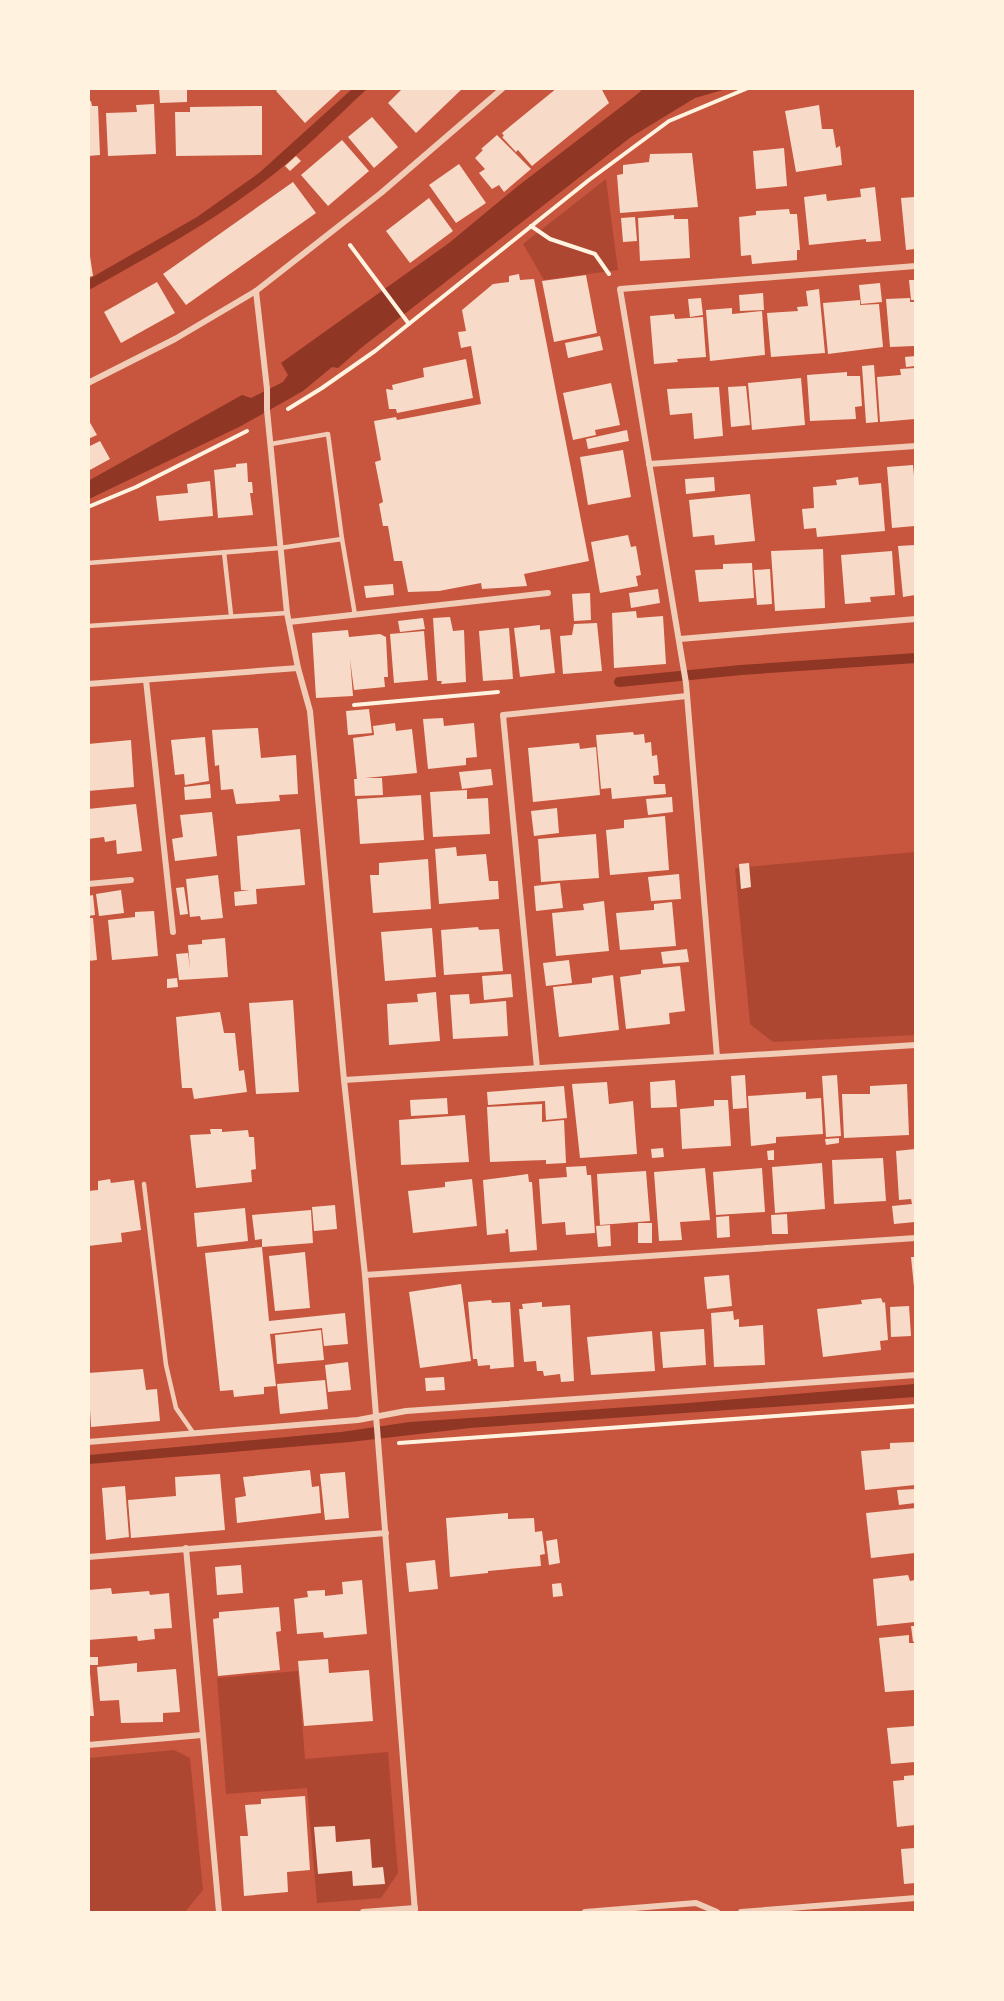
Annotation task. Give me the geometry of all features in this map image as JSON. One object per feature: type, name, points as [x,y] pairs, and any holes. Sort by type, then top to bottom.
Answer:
[{"type":"street","points":[[88,383],[175,339],[256,291],[381,193],[503,88]]},
{"type":"street","points":[[717,1057],[684,666],[620,289],[915,266]]},
{"type":"street","points":[[256,291],[287,613],[298,668],[310,711],[344,1080],[365,1275],[415,1910],[363,1912]]},
{"type":"street","points":[[649,464],[915,446]]},
{"type":"street","points":[[289,622],[548,593]]},
{"type":"street","points":[[680,639],[915,619]]},
{"type":"street","points":[[88,684],[298,668]]},
{"type":"street","points":[[146,680],[173,932]]},
{"type":"street","points":[[537,1068],[503,715],[687,696]]},
{"type":"street","points":[[88,884],[131,880]]},
{"type":"street","points":[[344,1080],[915,1045]]},
{"type":"street","points":[[365,1275],[915,1238]]},
{"type":"street","points":[[88,1442],[358,1420],[406,1411],[915,1375]]},
{"type":"street","points":[[88,1557],[386,1533]]},
{"type":"street","points":[[186,1548],[219,1912]]},
{"type":"street","points":[[88,1745],[202,1735]]},
{"type":"street","points":[[741,1912],[915,1898]]},
{"type":"street","points":[[696,1903],[699,1912]]},
{"type":"street","points":[[585,1912],[696,1903],[717,1912]]},
{"type":"lane","points":[[271,444],[328,434],[355,615]]},
{"type":"lane","points":[[88,563],[280,548],[342,538]]},
{"type":"lane","points":[[224,552],[231,615]]},
{"type":"lane","points":[[88,626],[287,613]]},
{"type":"lane","points":[[144,1184],[166,1365],[176,1408],[194,1434]]},
{"type":"path","points":[[88,507],[136,487],[268,420],[322,388],[375,351],[589,180],[669,121],[748,88]]},
{"type":"path","points":[[531,226],[550,239],[595,254],[620,289]]},
{"type":"path","points":[[336,228],[409,324]]},
{"type":"path","points":[[866,1402],[866,1410]]},
{"type":"path","points":[[393,1443],[915,1406]]},
{"type":"shaded area","points":[[352,89],[367,89],[302,150],[261,184],[198,227],[89,290],[89,279],[197,217],[259,173]]},
{"type":"shaded area","points":[[640,89],[726,89],[695,98],[631,137],[338,368],[332,367],[303,391],[241,426],[89,499],[88,481],[242,395],[251,398],[283,382],[288,375],[281,363],[449,243],[518,186],[635,96],[641,91]]},
{"type":"shaded area","points":[[606,179],[618,270],[544,280],[523,244]]},
{"type":"shaded area","points":[[915,852],[915,1035],[773,1042],[750,1024],[735,868]]},
{"type":"shaded area","points":[[915,1384],[915,1397],[470,1428],[350,1442],[89,1464],[89,1455],[341,1432],[410,1422],[688,1403]]},
{"type":"shaded area","points":[[298,1671],[305,1759],[388,1752],[398,1873],[381,1898],[317,1903],[307,1788],[226,1794],[217,1678]]},
{"type":"shaded area","points":[[174,1750],[190,1758],[203,1890],[185,1912],[89,1912],[89,1758]]},
{"type":"building","points":[[159,88],[187,88],[187,102],[160,103]]},
{"type":"building","points":[[279,88],[343,88],[305,123],[276,91]]},
{"type":"building","points":[[403,88],[463,88],[416,133],[388,103]]},
{"type":"building","points":[[557,88],[601,88],[609,103],[532,166],[502,137],[504,136],[502,133]]},
{"type":"building","points":[[88,101],[91,101],[92,106],[98,106],[100,155],[88,156]]},
{"type":"building","points":[[154,104],[156,154],[108,156],[106,113],[137,112],[136,105]]},
{"type":"building","points":[[819,105],[822,129],[833,129],[836,148],[840,146],[842,165],[796,172],[785,111]]},
{"type":"building","points":[[262,106],[262,155],[176,156],[175,112],[190,112],[190,107]]},
{"type":"building","points":[[372,117],[398,147],[374,168],[348,137]]},
{"type":"building","points":[[497,135],[531,169],[504,192],[499,185],[492,189],[479,173],[485,169],[475,158],[483,150],[481,149]]},
{"type":"building","points":[[342,140],[369,171],[328,206],[301,175]]},
{"type":"building","points":[[784,148],[787,186],[756,189],[753,151]]},
{"type":"building","points":[[692,153],[698,207],[620,213],[617,175],[623,174],[623,165],[649,162],[650,154]]},
{"type":"building","points":[[296,156],[301,161],[290,171],[285,166]]},
{"type":"building","points":[[459,164],[486,203],[456,223],[429,185]]},
{"type":"building","points":[[293,182],[316,213],[186,305],[163,274]]},
{"type":"building","points":[[875,187],[881,241],[866,242],[866,239],[809,245],[804,197],[826,194],[827,201],[861,197],[860,189]]},
{"type":"building","points":[[915,197],[915,249],[906,250],[901,198]]},
{"type":"building","points":[[429,198],[453,231],[410,263],[386,231]]},
{"type":"building","points":[[789,209],[790,214],[797,214],[800,250],[797,250],[797,260],[752,264],[751,255],[741,256],[739,217],[756,215],[756,211]]},
{"type":"building","points":[[674,215],[674,219],[688,219],[690,258],[640,261],[638,218]]},
{"type":"building","points":[[635,217],[637,241],[623,242],[621,218]]},
{"type":"building","points":[[90,256],[93,276],[88,277],[88,257]]},
{"type":"building","points":[[519,274],[520,280],[534,279],[589,561],[524,574],[527,586],[482,589],[481,583],[439,591],[408,592],[402,561],[394,561],[388,526],[383,526],[379,504],[383,502],[375,462],[381,460],[374,421],[396,417],[397,420],[481,404],[471,346],[461,348],[458,332],[466,331],[462,310],[493,284],[509,282],[509,276]]},
{"type":"building","points":[[586,275],[597,333],[554,342],[542,281]]},
{"type":"building","points":[[909,280],[915,280],[915,300],[911,300]]},
{"type":"building","points":[[157,282],[175,313],[121,343],[104,312]]},
{"type":"building","points":[[880,283],[882,302],[861,304],[859,285]]},
{"type":"building","points":[[819,289],[825,353],[771,357],[767,313],[798,311],[797,307],[808,306],[806,291]]},
{"type":"building","points":[[763,293],[764,310],[740,311],[739,295]]},
{"type":"building","points":[[701,298],[703,315],[690,317],[688,299]]},
{"type":"building","points":[[910,298],[910,302],[915,302],[914,346],[890,347],[886,299]]},
{"type":"building","points":[[860,300],[860,305],[879,304],[883,347],[828,354],[823,303]]},
{"type":"building","points":[[732,308],[732,314],[762,311],[765,355],[710,361],[706,310]]},
{"type":"building","points":[[674,314],[675,319],[703,317],[706,357],[677,359],[678,362],[654,364],[650,316]]},
{"type":"building","points":[[600,336],[603,350],[568,358],[565,343]]},
{"type":"building","points":[[915,356],[915,366],[906,367],[905,357]]},
{"type":"building","points":[[466,359],[473,398],[397,413],[396,409],[389,409],[386,389],[393,390],[392,385],[424,377],[423,368]]},
{"type":"building","points":[[874,365],[878,422],[866,423],[862,366]]},
{"type":"building","points":[[915,368],[915,419],[880,422],[877,377],[901,375],[900,369]]},
{"type":"building","points":[[847,372],[847,376],[860,376],[862,406],[855,407],[856,419],[810,421],[807,375]]},
{"type":"building","points":[[801,378],[805,425],[752,430],[748,383]]},
{"type":"building","points":[[611,383],[620,425],[595,430],[596,435],[573,440],[563,393]]},
{"type":"building","points":[[746,386],[750,425],[731,427],[728,387]]},
{"type":"building","points":[[719,387],[723,436],[694,439],[692,413],[670,415],[667,389]]},
{"type":"building","points":[[88,419],[97,435],[88,439]]},
{"type":"building","points":[[627,430],[629,441],[588,449],[586,439]]},
{"type":"building","points":[[100,441],[110,459],[88,471],[88,447]]},
{"type":"building","points":[[623,450],[631,497],[588,505],[580,457]]},
{"type":"building","points":[[247,463],[248,482],[252,482],[253,493],[250,493],[253,515],[218,518],[214,470]]},
{"type":"building","points":[[913,465],[915,526],[892,528],[887,467]]},
{"type":"building","points":[[714,477],[715,491],[686,494],[685,479]]},
{"type":"building","points":[[858,477],[859,485],[881,483],[885,531],[817,537],[816,528],[804,529],[802,509],[814,508],[813,487],[837,485],[836,480]]},
{"type":"building","points":[[210,481],[213,516],[159,521],[156,496],[188,493],[187,484]]},
{"type":"building","points":[[750,494],[755,541],[715,545],[714,535],[693,537],[689,500]]},
{"type":"building","points":[[628,535],[631,547],[636,546],[641,575],[636,576],[638,586],[600,593],[591,542]]},
{"type":"building","points":[[915,545],[915,595],[903,597],[898,546]]},
{"type":"building","points":[[823,549],[825,608],[775,611],[771,551]]},
{"type":"building","points":[[892,551],[895,595],[870,597],[871,602],[845,604],[841,555]]},
{"type":"building","points":[[752,563],[754,598],[699,602],[695,570],[723,569],[723,564]]},
{"type":"building","points":[[770,569],[772,604],[757,605],[754,570]]},
{"type":"building","points":[[393,584],[394,595],[366,598],[364,586]]},
{"type":"building","points":[[658,589],[660,603],[631,608],[629,593]]},
{"type":"building","points":[[590,593],[591,620],[574,621],[572,594]]},
{"type":"building","points":[[636,611],[637,618],[663,616],[666,664],[614,668],[612,613]]},
{"type":"building","points":[[450,617],[453,631],[464,630],[466,682],[441,684],[442,681],[437,681],[433,618]]},
{"type":"building","points":[[423,618],[425,629],[400,632],[398,621]]},
{"type":"building","points":[[597,623],[602,671],[563,674],[560,636],[572,635],[574,624]]},
{"type":"building","points":[[540,625],[540,630],[550,629],[555,673],[520,677],[514,628]]},
{"type":"building","points":[[509,628],[513,679],[483,681],[479,631]]},
{"type":"building","points":[[348,630],[349,637],[380,634],[386,637],[388,677],[384,677],[385,687],[354,690],[350,659],[353,696],[316,698],[312,633]]},
{"type":"building","points":[[424,631],[428,680],[394,683],[390,634]]},
{"type":"building","points":[[369,709],[372,733],[348,735],[346,711]]},
{"type":"building","points":[[443,718],[444,726],[474,723],[477,757],[466,758],[466,765],[428,769],[423,719]]},
{"type":"building","points":[[395,723],[396,731],[412,729],[417,773],[365,778],[382,778],[383,795],[355,796],[354,779],[357,779],[353,738],[374,735],[373,726]]},
{"type":"building","points":[[258,728],[261,758],[296,755],[298,794],[279,795],[280,801],[236,804],[233,789],[221,790],[219,765],[215,766],[212,730]]},
{"type":"building","points":[[633,732],[634,735],[644,734],[645,743],[651,742],[652,756],[657,755],[659,775],[653,776],[654,784],[665,784],[666,794],[612,799],[611,788],[601,789],[596,735]]},
{"type":"building","points":[[205,737],[209,781],[185,785],[184,774],[175,775],[171,740]]},
{"type":"building","points":[[131,740],[134,787],[88,791],[88,744]]},
{"type":"building","points":[[579,743],[580,749],[596,747],[600,795],[533,802],[528,748]]},
{"type":"building","points":[[491,769],[493,785],[462,789],[459,772]]},
{"type":"building","points":[[210,784],[211,798],[185,800],[184,787]]},
{"type":"building","points":[[467,790],[467,799],[488,798],[490,834],[433,837],[430,792]]},
{"type":"building","points":[[421,795],[424,840],[360,844],[357,799]]},
{"type":"building","points":[[672,797],[673,812],[648,815],[646,799]]},
{"type":"building","points":[[136,804],[142,851],[117,854],[116,840],[105,842],[104,837],[88,839],[88,809]]},
{"type":"building","points":[[557,808],[559,833],[534,836],[531,811]]},
{"type":"building","points":[[212,812],[217,856],[175,861],[172,839],[183,837],[180,815]]},
{"type":"building","points":[[665,816],[669,870],[610,875],[606,830],[624,828],[624,820]]},
{"type":"building","points":[[300,829],[305,885],[256,889],[257,904],[235,906],[234,892],[250,890],[241,890],[237,836]]},
{"type":"building","points":[[596,834],[599,878],[541,882],[538,839]]},
{"type":"building","points":[[456,847],[457,856],[486,854],[489,881],[498,881],[499,899],[439,904],[435,849]]},
{"type":"building","points":[[428,859],[431,909],[373,913],[370,875],[379,875],[379,863]]},
{"type":"building","points":[[749,863],[751,887],[741,889],[739,864]]},
{"type":"building","points":[[679,874],[681,899],[651,901],[648,877]]},
{"type":"building","points":[[218,875],[223,918],[201,920],[200,916],[190,917],[186,879]]},
{"type":"building","points":[[560,883],[563,908],[536,911],[534,886]]},
{"type":"building","points":[[184,887],[188,914],[180,915],[176,888]]},
{"type":"building","points":[[121,890],[124,913],[99,916],[96,894]]},
{"type":"building","points":[[93,895],[95,915],[88,916],[88,896]]},
{"type":"building","points":[[604,901],[609,951],[556,956],[552,913],[584,910],[583,904]]},
{"type":"building","points":[[672,902],[676,946],[620,950],[616,913],[654,910],[654,904]]},
{"type":"building","points":[[154,911],[158,956],[112,960],[108,920],[135,917],[135,912]]},
{"type":"building","points":[[88,918],[93,918],[97,960],[88,961]]},
{"type":"building","points":[[478,927],[479,930],[499,929],[503,971],[444,975],[441,930]]},
{"type":"building","points":[[432,928],[436,977],[385,981],[381,932]]},
{"type":"building","points":[[225,938],[228,977],[179,980],[176,954],[188,953],[190,969],[188,945],[202,944],[202,940]]},
{"type":"building","points":[[687,949],[689,962],[663,964],[661,952]]},
{"type":"building","points":[[569,960],[572,983],[546,986],[543,963]]},
{"type":"building","points":[[680,966],[685,1011],[669,1013],[670,1024],[626,1029],[620,977],[641,974],[641,970]]},
{"type":"building","points":[[511,974],[513,997],[484,1000],[482,976]]},
{"type":"building","points":[[613,975],[619,1030],[559,1037],[553,987],[592,983],[592,978]]},
{"type":"building","points":[[177,978],[178,987],[167,988],[167,979]]},
{"type":"building","points":[[436,992],[440,1041],[389,1045],[387,1004],[418,1002],[417,994]]},
{"type":"building","points":[[469,994],[470,1004],[506,1001],[508,1036],[453,1039],[450,995]]},
{"type":"building","points":[[293,1000],[299,1092],[256,1094],[249,1003]]},
{"type":"building","points":[[220,1012],[224,1033],[235,1033],[239,1071],[244,1070],[247,1092],[194,1099],[192,1088],[182,1088],[176,1017]]},
{"type":"building","points":[[745,1075],[747,1108],[733,1109],[731,1076]]},
{"type":"building","points":[[837,1075],[841,1136],[826,1137],[822,1076]]},
{"type":"building","points":[[675,1080],[677,1107],[651,1108],[650,1082]]},
{"type":"building","points":[[607,1082],[609,1104],[633,1101],[637,1154],[580,1158],[572,1084]]},
{"type":"building","points":[[907,1084],[909,1135],[844,1138],[842,1094],[870,1094],[870,1086]]},
{"type":"building","points":[[564,1086],[567,1118],[546,1120],[545,1101],[488,1105],[487,1092]]},
{"type":"building","points":[[806,1092],[806,1099],[821,1098],[823,1134],[776,1137],[776,1143],[751,1146],[748,1096]]},
{"type":"building","points":[[447,1098],[448,1114],[411,1116],[410,1100]]},
{"type":"building","points":[[714,1100],[728,1100],[731,1146],[682,1149],[680,1109],[714,1106]]},
{"type":"building","points":[[542,1104],[542,1122],[564,1120],[566,1163],[546,1164],[546,1160],[490,1162],[487,1107]]},
{"type":"building","points":[[465,1115],[469,1162],[401,1165],[399,1120]]},
{"type":"building","points":[[210,1129],[222,1129],[222,1132],[248,1130],[249,1137],[254,1137],[256,1169],[251,1170],[252,1182],[196,1188],[190,1135],[211,1134]]},
{"type":"building","points":[[839,1138],[839,1143],[826,1145],[825,1139]]},
{"type":"building","points":[[663,1148],[664,1157],[652,1158],[651,1149]]},
{"type":"building","points":[[915,1149],[915,1222],[894,1224],[892,1206],[912,1204],[911,1199],[899,1200],[896,1151]]},
{"type":"building","points":[[774,1150],[774,1160],[768,1160],[767,1151]]},
{"type":"building","points":[[883,1158],[886,1201],[834,1204],[832,1160]]},
{"type":"building","points":[[822,1163],[825,1209],[775,1213],[772,1167]]},
{"type":"building","points":[[586,1166],[587,1175],[591,1175],[595,1233],[566,1235],[565,1222],[542,1224],[539,1179],[567,1177],[566,1167]]},
{"type":"building","points":[[705,1168],[710,1220],[680,1222],[682,1240],[659,1241],[654,1172]]},
{"type":"building","points":[[762,1168],[765,1212],[716,1215],[713,1172]]},
{"type":"building","points":[[646,1171],[650,1221],[600,1225],[597,1174]]},
{"type":"building","points":[[528,1174],[529,1182],[532,1182],[537,1250],[510,1252],[508,1229],[505,1230],[506,1233],[487,1235],[483,1180]]},
{"type":"building","points":[[110,1179],[111,1183],[134,1180],[141,1230],[121,1233],[122,1242],[88,1246],[88,1191],[98,1190],[98,1181]]},
{"type":"building","points":[[472,1179],[477,1226],[413,1233],[408,1191],[445,1187],[445,1182]]},
{"type":"building","points":[[335,1205],[337,1229],[314,1231],[312,1207]]},
{"type":"building","points":[[245,1208],[248,1241],[197,1247],[194,1213]]},
{"type":"building","points":[[311,1210],[313,1243],[262,1247],[262,1239],[255,1240],[252,1215]]},
{"type":"building","points":[[787,1214],[788,1234],[772,1234],[771,1215]]},
{"type":"building","points":[[729,1216],[730,1237],[717,1238],[716,1217]]},
{"type":"building","points":[[638,1223],[652,1223],[652,1243],[638,1243]]},
{"type":"building","points":[[610,1225],[611,1246],[598,1247],[596,1226]]},
{"type":"building","points":[[262,1247],[269,1321],[345,1313],[348,1344],[324,1346],[322,1328],[270,1334],[276,1386],[264,1387],[264,1394],[234,1397],[233,1390],[220,1391],[205,1253]]},
{"type":"building","points":[[305,1252],[310,1308],[275,1311],[269,1256]]},
{"type":"building","points":[[911,1257],[915,1257],[915,1287],[914,1287]]},
{"type":"building","points":[[729,1275],[732,1306],[707,1309],[704,1277]]},
{"type":"building","points":[[461,1284],[471,1361],[420,1368],[409,1292]]},
{"type":"building","points":[[881,1298],[883,1303],[885,1302],[888,1340],[880,1341],[881,1350],[823,1357],[817,1309],[862,1304],[861,1300]]},
{"type":"building","points":[[491,1300],[492,1303],[510,1302],[514,1367],[490,1369],[490,1365],[478,1366],[477,1359],[473,1359],[468,1302]]},
{"type":"building","points":[[542,1302],[542,1307],[570,1305],[574,1381],[561,1382],[560,1374],[544,1376],[543,1371],[537,1371],[536,1361],[524,1362],[519,1309],[523,1309],[522,1304]]},
{"type":"building","points":[[909,1306],[911,1336],[891,1337],[890,1307]]},
{"type":"building","points":[[733,1311],[734,1320],[739,1319],[739,1327],[763,1325],[765,1365],[714,1367],[711,1313]]},
{"type":"building","points":[[704,1329],[706,1365],[663,1368],[660,1332]]},
{"type":"building","points":[[321,1330],[324,1360],[277,1364],[275,1335]]},
{"type":"building","points":[[652,1331],[655,1371],[591,1375],[587,1337]]},
{"type":"building","points":[[348,1362],[351,1390],[328,1392],[325,1365]]},
{"type":"building","points":[[143,1369],[146,1390],[157,1389],[160,1421],[91,1427],[88,1373]]},
{"type":"building","points":[[444,1377],[445,1390],[426,1391],[425,1378]]},
{"type":"building","points":[[325,1380],[328,1409],[280,1414],[277,1384]]},
{"type":"building","points":[[915,1442],[915,1485],[865,1490],[861,1451],[890,1449],[890,1443]]},
{"type":"building","points":[[310,1470],[312,1487],[319,1486],[321,1513],[237,1523],[235,1498],[246,1496],[243,1477]]},
{"type":"building","points":[[345,1472],[349,1518],[325,1520],[320,1474]]},
{"type":"building","points":[[220,1474],[225,1530],[131,1538],[128,1500],[176,1496],[175,1477]]},
{"type":"building","points":[[125,1486],[129,1537],[106,1540],[102,1488]]},
{"type":"building","points":[[915,1489],[915,1503],[899,1505],[897,1490]]},
{"type":"building","points":[[915,1508],[915,1553],[871,1558],[866,1513]]},
{"type":"building","points":[[508,1513],[508,1519],[534,1518],[535,1532],[542,1531],[545,1554],[540,1555],[541,1566],[450,1577],[446,1518]]},
{"type":"building","points":[[557,1539],[560,1563],[549,1565],[546,1541]]},
{"type":"building","points":[[435,1560],[438,1589],[409,1592],[406,1563]]},
{"type":"building","points":[[241,1565],[243,1593],[217,1595],[215,1567]]},
{"type":"building","points":[[908,1575],[910,1581],[915,1580],[915,1622],[877,1626],[873,1579]]},
{"type":"building","points":[[362,1580],[367,1634],[324,1638],[323,1632],[297,1634],[294,1599],[308,1597],[307,1591],[325,1590],[325,1596],[343,1594],[342,1582]]},
{"type":"building","points":[[561,1583],[563,1596],[553,1597],[552,1584]]},
{"type":"building","points":[[111,1588],[112,1594],[149,1591],[150,1595],[169,1593],[172,1628],[154,1629],[155,1639],[138,1641],[137,1636],[88,1640],[88,1590]]},
{"type":"building","points":[[279,1607],[281,1631],[276,1632],[280,1670],[218,1676],[213,1619],[219,1618],[219,1612]]},
{"type":"building","points":[[911,1626],[915,1626],[915,1641],[913,1642]]},
{"type":"building","points":[[909,1635],[909,1643],[915,1643],[915,1690],[885,1692],[879,1638]]},
{"type":"building","points":[[88,1657],[98,1657],[98,1665],[88,1665]]},
{"type":"building","points":[[328,1659],[329,1673],[369,1670],[373,1721],[304,1726],[298,1661]]},
{"type":"building","points":[[137,1663],[137,1672],[176,1669],[180,1712],[163,1713],[163,1722],[121,1723],[119,1700],[100,1701],[97,1667]]},
{"type":"building","points":[[88,1673],[90,1673],[94,1716],[88,1716]]},
{"type":"building","points":[[915,1726],[915,1762],[891,1764],[887,1728]]},
{"type":"building","points":[[915,1775],[915,1825],[897,1827],[893,1781],[904,1780],[904,1776]]},
{"type":"building","points":[[305,1796],[310,1870],[287,1872],[288,1892],[244,1896],[240,1836],[248,1836],[245,1805],[261,1804],[261,1799]]},
{"type":"building","points":[[335,1826],[336,1842],[370,1839],[372,1868],[383,1867],[385,1884],[353,1886],[352,1871],[318,1874],[314,1827]]},
{"type":"building","points":[[915,1848],[915,1883],[904,1884],[901,1849]]},
{"type":"waterway","points":[[619,682],[741,670],[916,658]]}]
